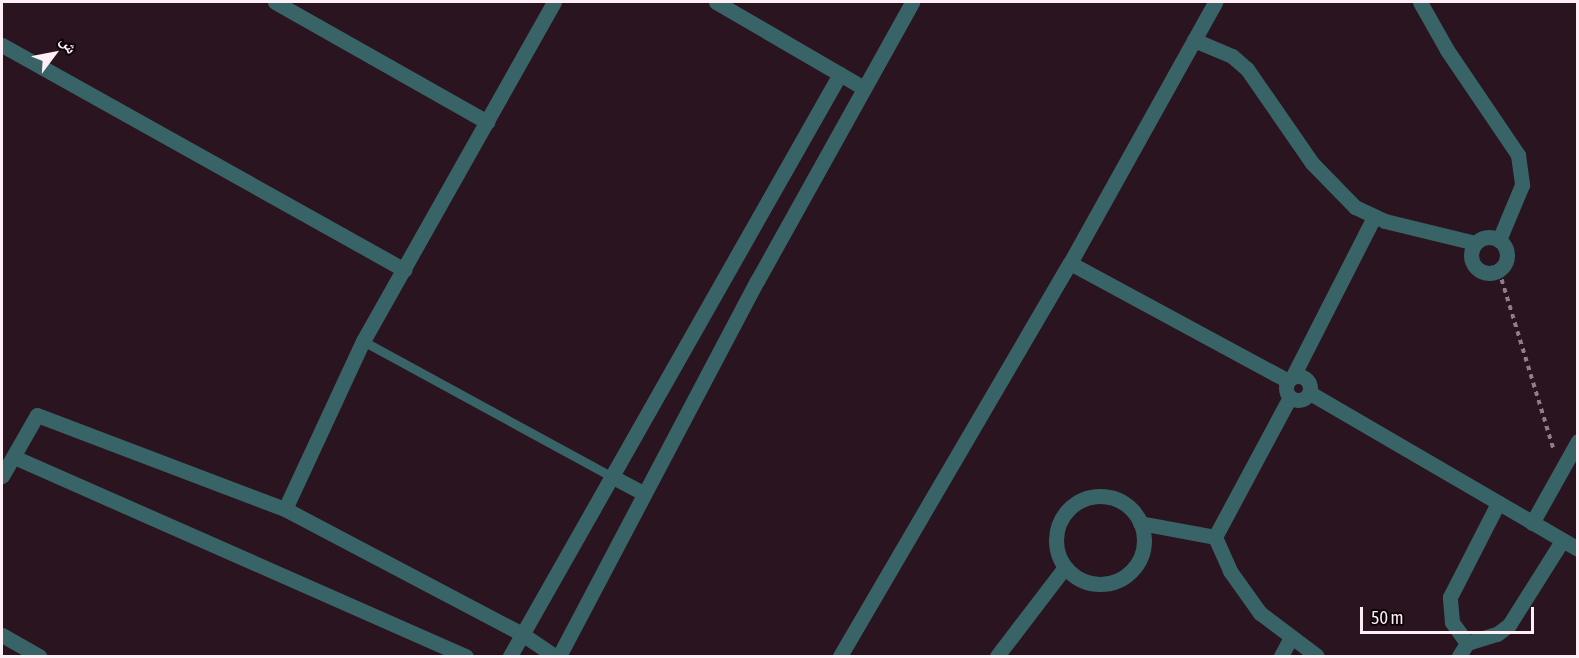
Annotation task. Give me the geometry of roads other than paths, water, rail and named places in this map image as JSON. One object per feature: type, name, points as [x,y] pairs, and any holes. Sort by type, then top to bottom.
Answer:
[{"type":"street","points":[[275,2],[487,122]]},
{"type":"street","points":[[285,509],[363,341],[554,2]]},
{"type":"street","points":[[716,2],[864,88]]},
{"type":"street","points":[[2,476],[37,415],[285,509],[522,634],[557,657],[643,493],[912,2]]},
{"type":"street","points":[[840,657],[1070,264],[1215,2]]},
{"type":"street","points":[[1420,2],[1447,50],[1518,155],[1522,185],[1499,240]]},
{"type":"street","points":[[1194,40],[1239,62],[1324,178],[1355,207],[1374,217],[1475,243],[1491,237],[1499,240],[1508,255],[1499,271],[1479,271],[1471,253],[1475,243]]},
{"type":"street","points":[[2,45],[404,270]]},
{"type":"street","points":[[510,657],[610,476],[840,74]]},
{"type":"street","points":[[1215,537],[1290,397],[1291,378],[1374,217]]},
{"type":"street","points":[[1070,264],[1291,378],[1309,381],[1310,393]]},
{"type":"street","points":[[1290,397],[1301,400],[1310,393]]},
{"type":"street","points":[[1310,393],[1578,549]]},
{"type":"street","points":[[1532,523],[1578,441]]},
{"type":"street","points":[[14,457],[466,657]]},
{"type":"street","points":[[610,476],[643,493]]},
{"type":"street","points":[[1098,496],[1116,499],[1131,508],[1140,523],[1142,554],[1122,578],[1092,583],[1065,567],[1057,551],[1056,534],[1062,517],[1074,504],[1098,496]]},
{"type":"street","points":[[1467,643],[1452,622],[1450,597],[1498,503]]},
{"type":"street","points":[[1140,523],[1215,537]]},
{"type":"street","points":[[1215,537],[1242,590],[1260,613],[1317,657]]},
{"type":"street","points":[[1459,657],[1467,643],[1497,634],[1509,625],[1562,541]]},
{"type":"street","points":[[997,657],[1065,567]]},
{"type":"street","points":[[2,634],[39,657]]},
{"type":"street","points":[[1281,657],[1291,637]]},
{"type":"lane","points":[[363,341],[610,476]]}]
